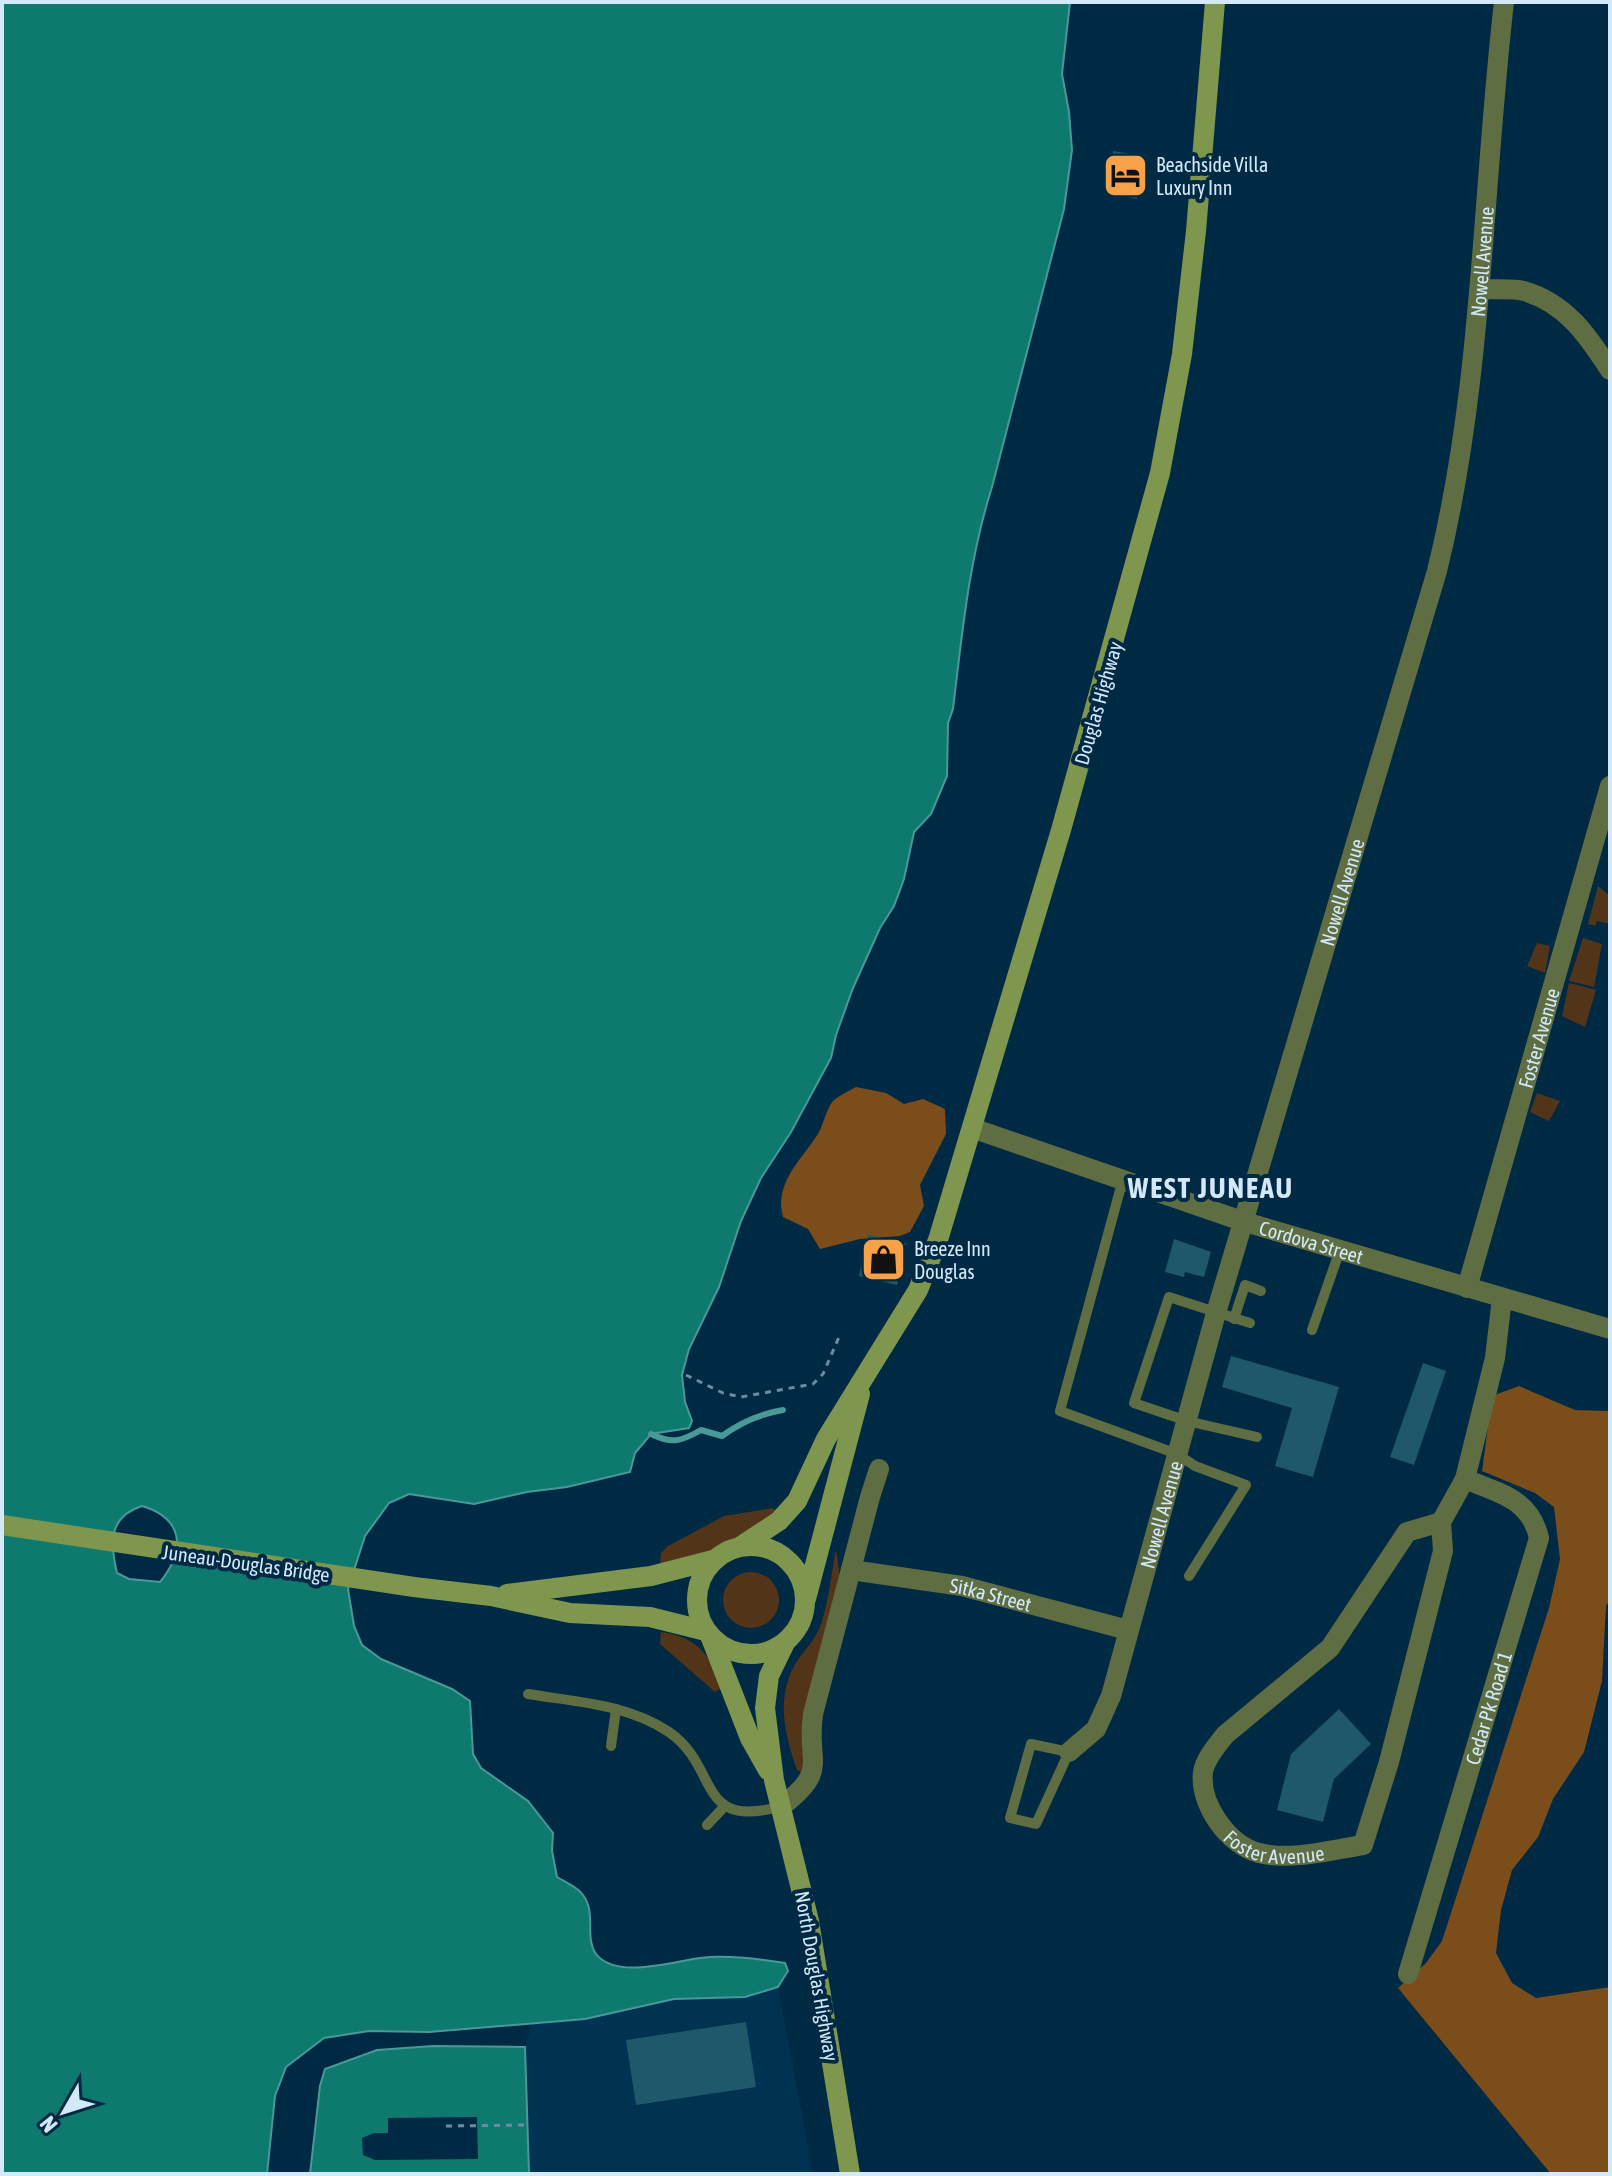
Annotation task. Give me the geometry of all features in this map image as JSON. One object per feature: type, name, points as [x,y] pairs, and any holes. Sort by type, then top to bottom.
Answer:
[{"type":"main road","name":"Douglas Highway","points":[[741,1546],[779,1521],[797,1501],[826,1439],[918,1290],[938,1240],[1066,815],[1160,473],[1185,323],[1215,2]]},
{"type":"main road","points":[[774,1780],[766,1699],[769,1676],[785,1643],[802,1618],[866,1373]]},
{"type":"main road","name":"Juneau-Douglas Bridge","points":[[2,1525],[491,1596]]},
{"type":"main road","points":[[774,1780],[750,1738],[699,1617],[696,1602],[698,1586],[713,1560],[726,1551],[741,1546],[757,1546],[773,1550],[787,1559],[801,1579],[805,1603]]},
{"type":"main road","points":[[491,1596],[651,1576],[713,1560]]},
{"type":"main road","points":[[491,1596],[570,1613],[662,1619],[708,1634],[723,1647],[747,1654],[771,1651],[785,1643]]},
{"type":"main road","name":"North Douglas Highway","points":[[774,1780],[809,1921],[850,2174]]},
{"type":"street","name":"Nowell Avenue","points":[[1069,1752],[1096,1729],[1111,1696],[1177,1454],[1225,1316],[1245,1222],[1440,557],[1462,456],[1480,289],[1488,153],[1504,2]]},
{"type":"street","points":[[1480,289],[1523,291],[1556,306],[1584,330],[1610,370]]},
{"type":"street","name":"Foster Avenue","points":[[1467,1288],[1610,786]]},
{"type":"street","name":"Cordova Street","points":[[972,1128],[1245,1222],[1610,1329]]},
{"type":"street","name":"Foster Avenue","points":[[1441,1522],[1407,1532],[1330,1648],[1225,1735],[1212,1752],[1203,1772],[1207,1799],[1218,1822],[1236,1842],[1259,1853],[1290,1854],[1363,1845],[1389,1762],[1443,1551],[1441,1522],[1465,1479],[1495,1358],[1502,1298]]},
{"type":"street","points":[[782,1806],[811,1778],[814,1762],[810,1734],[813,1714],[879,1469]]},
{"type":"street","name":"Cedar Pk Road 1","points":[[1408,1974],[1539,1538],[1536,1525],[1519,1503],[1465,1479]]},
{"type":"street","name":"Sitka Street","points":[[851,1570],[962,1586],[1128,1630]]},
{"type":"lane","points":[[1123,1179],[1060,1411],[1177,1454],[1195,1466],[1246,1485],[1189,1576]]},
{"type":"lane","points":[[1312,1330],[1340,1250]]},
{"type":"lane","points":[[1225,1316],[1245,1285],[1261,1291]]},
{"type":"lane","points":[[1250,1323],[1169,1297],[1134,1403],[1187,1421],[1257,1437]]},
{"type":"lane","points":[[528,1694],[627,1710],[671,1733],[698,1764],[712,1793],[724,1807],[738,1812],[757,1813],[782,1806]]},
{"type":"lane","points":[[611,1746],[616,1709]]},
{"type":"lane","points":[[1031,1744],[1069,1752],[1036,1824],[1010,1818],[1031,1744]]},
{"type":"lane","points":[[707,1825],[724,1807]]},
{"type":"path","points":[[686,1375],[723,1393],[741,1397],[813,1384],[823,1374],[839,1337]]},
{"type":"path","points":[[446,2126],[527,2125]]},
{"type":"shaded area","points":[[2,2],[1070,2],[1062,74],[1072,150],[1064,209],[977,542],[953,709],[948,723],[947,776],[931,814],[914,832],[904,879],[853,988],[831,1058],[791,1132],[761,1178],[741,1221],[719,1287],[689,1349],[682,1375],[685,1402],[692,1421],[689,1428],[651,1434],[635,1453],[630,1472],[474,1504],[409,1494],[389,1503],[365,1536],[348,1589],[354,1626],[362,1645],[381,1659],[452,1689],[470,1701],[473,1754],[481,1768],[528,1801],[553,1833],[552,1851],[557,1877],[578,1890],[587,1902],[591,1940],[596,1954],[606,1962],[634,1968],[698,1958],[729,1957],[785,1963],[788,1971],[778,1987],[745,1997],[674,1999],[585,2019],[429,2032],[369,2031],[324,2038],[286,2067],[275,2096],[267,2174],[2,2174]],"holes":[[[142,1506],[166,1519],[176,1537],[177,1548],[168,1570],[160,1582],[129,1579],[117,1573],[113,1551],[117,1524]]]},
{"type":"shaded area","points":[[1598,886],[1610,896],[1610,924],[1597,921],[1595,926],[1588,924]]},
{"type":"shaded area","points":[[1583,938],[1602,944],[1594,987],[1569,981]]},
{"type":"shaded area","points":[[1537,943],[1550,946],[1545,973],[1527,966]]},
{"type":"shaded area","points":[[1569,983],[1596,990],[1585,1027],[1562,1016]]},
{"type":"shaded area","points":[[856,1087],[886,1093],[904,1104],[923,1099],[945,1109],[946,1134],[920,1185],[924,1206],[910,1232],[900,1236],[860,1239],[820,1249],[808,1229],[783,1217],[782,1193],[791,1172],[818,1134],[831,1103]]},
{"type":"shaded area","points":[[1537,1093],[1560,1101],[1549,1121],[1530,1112]]},
{"type":"shaded area","points":[[1519,1386],[1575,1410],[1610,1411],[1610,1600],[1606,1606],[1602,1681],[1584,1752],[1553,1799],[1538,1837],[1512,1870],[1501,1910],[1496,1953],[1512,1983],[1536,1998],[1610,1987],[1610,2174],[1551,2174],[1398,1988],[1426,1963],[1442,1941],[1549,1608],[1560,1559],[1554,1507],[1535,1493],[1482,1471],[1492,1396]]},
{"type":"shaded area","points":[[773,1508],[779,1514],[736,1541],[665,1572],[660,1570],[661,1553],[668,1546],[724,1516]]},
{"type":"shaded area","points":[[836,1550],[840,1578],[803,1773],[797,1770],[786,1731],[785,1692],[794,1666],[821,1624]]},
{"type":"shaded area","points":[[751,1572],[771,1580],[779,1600],[771,1620],[751,1628],[731,1620],[723,1600],[731,1580]]},
{"type":"shaded area","points":[[661,1632],[684,1638],[701,1650],[713,1666],[722,1688],[715,1692],[660,1644]]},
{"type":"shaded area","points":[[778,1987],[813,2174],[529,2174],[525,2047],[532,2022],[674,1999],[745,1997]]},
{"type":"shaded area","points":[[433,2046],[525,2047],[529,2174],[310,2174],[320,2086],[325,2069],[377,2050]]},
{"type":"pier","points":[[477,2117],[478,2159],[375,2160],[363,2155],[362,2138],[374,2133],[388,2133],[388,2118]]},
{"type":"building","name":"Beachside Villa Luxury Inn","points":[[1113,151],[1144,156],[1137,199],[1107,194]]},
{"type":"building","name":"Breeze Inn Douglas","points":[[868,1235],[906,1243],[897,1285],[859,1276]]},
{"type":"building","points":[[1174,1239],[1211,1252],[1204,1277],[1185,1272],[1184,1277],[1165,1272]]},
{"type":"building","points":[[1231,1356],[1339,1387],[1313,1477],[1275,1466],[1292,1408],[1222,1387]]},
{"type":"building","points":[[1423,1363],[1446,1371],[1414,1465],[1390,1457]]},
{"type":"building","points":[[1339,1709],[1371,1744],[1334,1779],[1323,1822],[1277,1810],[1291,1754]]},
{"type":"building","points":[[746,2022],[756,2087],[636,2105],[626,2040]]},
{"type":"waterway","points":[[651,1434],[671,1440],[701,1430],[722,1436],[751,1419],[783,1410]]},
{"type":"place","name":"Beachside Villa Luxury Inn","points":[[1125,175]]},
{"type":"place","name":"Breeze Inn Douglas","points":[[883,1260]]},
{"type":"district","name":"WEST JUNEAU","points":[[1211,1188]]}]
